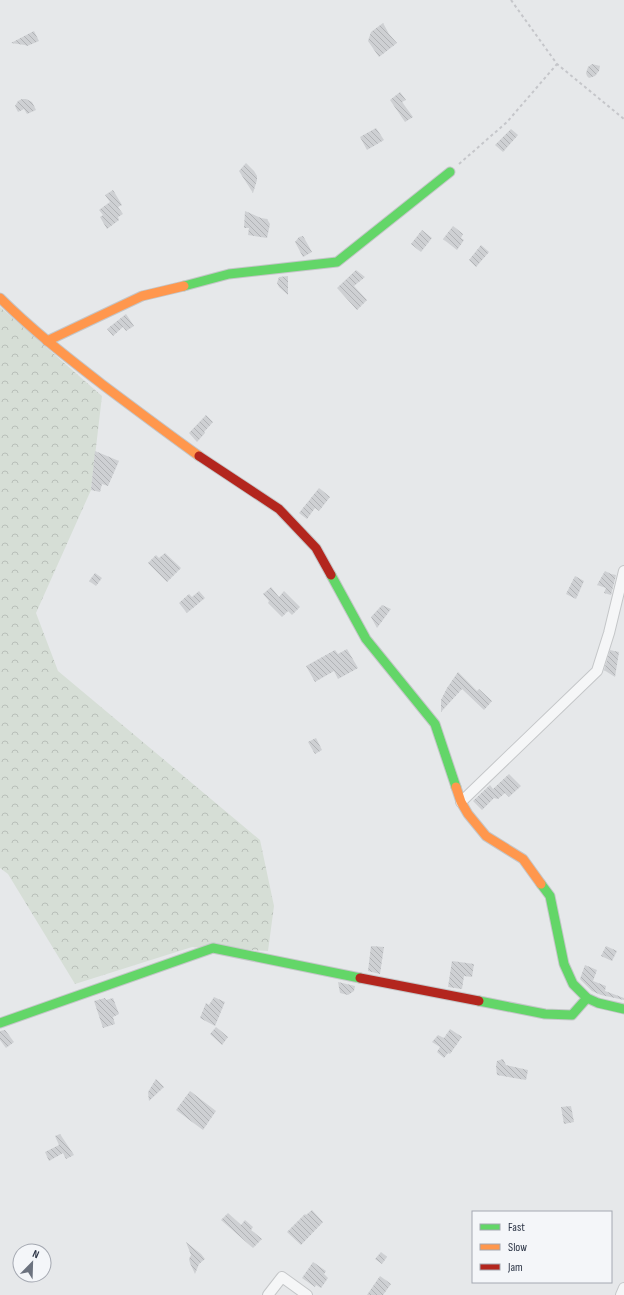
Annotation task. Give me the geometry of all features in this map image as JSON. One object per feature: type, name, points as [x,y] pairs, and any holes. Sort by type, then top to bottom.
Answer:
[{"type":"street","points":[[47,341],[142,296],[229,274],[337,262],[450,172]]},
{"type":"street","points":[[0,298],[47,341],[160,428],[228,476],[279,509],[316,548],[366,639],[435,724],[461,802],[468,814],[486,836],[523,858],[550,896],[564,964],[573,984],[587,998],[598,1003],[624,1010]]},
{"type":"street","points":[[461,802],[531,736],[596,670],[609,633],[624,571]]},
{"type":"street","points":[[0,1023],[213,948],[545,1014],[572,1015],[587,998]]},
{"type":"street","points":[[268,1295],[282,1277],[306,1295]]},
{"type":"street","points":[[621,1295],[624,1288]]},
{"type":"path","points":[[511,0],[558,64],[624,119]]},
{"type":"path","points":[[450,172],[507,122],[558,64]]},
{"type":"green space","points":[[0,307],[102,396],[91,490],[36,613],[58,671],[260,840],[274,906],[268,951],[192,947],[75,984],[8,874],[0,868]]},
{"type":"building","points":[[383,23],[389,34],[397,43],[379,57],[368,41],[371,32]]},
{"type":"building","points":[[34,31],[39,41],[27,46],[11,43]]},
{"type":"building","points":[[592,64],[600,66],[599,71],[595,76],[589,78],[586,73],[588,67]]},
{"type":"building","points":[[400,92],[406,100],[402,102],[413,117],[405,122],[390,100]]},
{"type":"building","points":[[22,99],[32,102],[36,110],[27,114],[24,109],[18,112],[15,106],[18,101]]},
{"type":"building","points":[[376,128],[384,140],[367,150],[360,137]]},
{"type":"building","points":[[511,129],[518,135],[503,152],[495,145]]},
{"type":"building","points":[[246,163],[257,176],[253,193],[239,171]]},
{"type":"building","points":[[113,190],[122,205],[118,207],[123,214],[118,217],[119,220],[107,229],[100,217],[103,215],[99,210],[110,202],[105,195]]},
{"type":"building","points":[[245,211],[267,219],[270,224],[267,238],[248,235],[249,228],[244,228]]},
{"type":"building","points":[[453,226],[463,234],[461,238],[464,240],[457,250],[443,239]]},
{"type":"building","points":[[422,230],[432,238],[421,252],[411,244]]},
{"type":"building","points":[[303,236],[312,252],[303,257],[295,242],[299,237]]},
{"type":"building","points":[[481,245],[489,252],[476,267],[469,260]]},
{"type":"building","points":[[356,270],[365,277],[354,286],[367,300],[357,310],[337,288]]},
{"type":"building","points":[[288,276],[288,295],[279,287],[277,283],[279,277]]},
{"type":"building","points":[[126,314],[134,326],[126,331],[123,327],[113,336],[107,329]]},
{"type":"building","points":[[206,415],[213,422],[197,442],[189,433]]},
{"type":"building","points":[[95,451],[119,461],[108,486],[102,484],[100,492],[91,490]]},
{"type":"building","points":[[319,488],[330,497],[319,511],[315,508],[307,519],[299,513]]},
{"type":"building","points":[[165,553],[181,568],[167,582],[148,563],[156,555],[159,558]]},
{"type":"building","points":[[605,571],[616,575],[611,595],[604,593],[606,588],[597,585]]},
{"type":"building","points":[[95,573],[102,578],[96,586],[89,581]]},
{"type":"building","points":[[575,576],[584,581],[576,599],[566,594]]},
{"type":"building","points":[[271,587],[279,597],[284,591],[300,607],[292,615],[288,611],[282,617],[268,603],[269,601],[263,594]]},
{"type":"building","points":[[199,591],[205,598],[187,613],[179,603],[189,594],[192,597]]},
{"type":"building","points":[[382,605],[391,609],[377,628],[371,617]]},
{"type":"building","points":[[347,649],[358,668],[338,679],[334,671],[315,682],[306,666],[335,650],[338,654]]},
{"type":"building","points":[[610,650],[619,652],[615,677],[604,670]]},
{"type":"building","points":[[458,672],[477,691],[479,689],[492,701],[484,710],[462,689],[441,712],[441,700]]},
{"type":"building","points":[[316,738],[322,750],[315,754],[308,742]]},
{"type":"building","points":[[509,774],[521,786],[509,797],[505,793],[498,799],[494,798],[482,810],[473,801],[490,785],[493,789]]},
{"type":"building","points":[[371,946],[384,947],[380,974],[368,971]]},
{"type":"building","points":[[606,946],[617,951],[612,961],[601,956]]},
{"type":"building","points":[[452,961],[474,964],[472,977],[464,976],[462,989],[448,987]]},
{"type":"building","points":[[585,965],[597,970],[593,981],[606,986],[605,991],[624,998],[624,1000],[601,995],[592,991],[580,979]]},
{"type":"building","points":[[338,982],[355,986],[354,991],[348,995],[340,993]]},
{"type":"building","points":[[214,997],[225,1002],[215,1026],[200,1018],[206,1003],[209,1005]]},
{"type":"building","points":[[105,998],[106,1000],[113,998],[119,1014],[113,1017],[115,1024],[103,1028],[94,1001]]},
{"type":"building","points":[[216,1027],[228,1037],[222,1045],[210,1034]]},
{"type":"building","points":[[450,1029],[462,1037],[450,1054],[448,1053],[444,1058],[437,1052],[440,1047],[432,1042],[438,1035],[444,1038]]},
{"type":"building","points":[[5,1030],[14,1042],[6,1048],[0,1040],[0,1031]]},
{"type":"building","points":[[503,1059],[506,1065],[528,1070],[526,1080],[497,1075],[497,1061]]},
{"type":"building","points":[[156,1079],[164,1087],[149,1101],[148,1092]]},
{"type":"building","points":[[190,1091],[216,1111],[203,1130],[176,1110]]},
{"type":"building","points":[[571,1106],[574,1122],[564,1124],[561,1107]]},
{"type":"building","points":[[60,1134],[74,1155],[66,1159],[63,1153],[49,1161],[45,1152],[59,1145],[55,1136]]},
{"type":"building","points":[[312,1210],[323,1222],[301,1245],[287,1232],[305,1214],[306,1215]]},
{"type":"building","points":[[228,1213],[241,1225],[245,1220],[253,1227],[251,1230],[262,1239],[253,1248],[221,1220]]},
{"type":"building","points":[[186,1242],[205,1259],[199,1264],[195,1274],[190,1263],[189,1259],[191,1255]]},
{"type":"building","points":[[381,1252],[387,1257],[382,1264],[375,1259]]},
{"type":"building","points":[[313,1262],[326,1271],[324,1274],[328,1278],[321,1288],[316,1285],[315,1287],[302,1278]]},
{"type":"building","points":[[380,1276],[391,1284],[383,1295],[367,1295]]},
{"type":"traffic: fast","points":[[184,286],[229,274],[337,262],[450,172]]},
{"type":"traffic: fast","points":[[331,575],[366,639],[435,724],[456,787]]},
{"type":"traffic: fast","points":[[541,884],[550,896],[564,964],[573,984],[587,998],[598,1003],[624,1009]]},
{"type":"traffic: fast","points":[[0,1023],[213,948],[360,978]]},
{"type":"traffic: fast","points":[[479,1001],[545,1014],[572,1015],[587,998]]},
{"type":"traffic: slow","points":[[47,341],[142,296],[184,286]]},
{"type":"traffic: slow","points":[[0,298],[37,332],[76,364],[199,456]]},
{"type":"traffic: slow","points":[[456,787],[461,802],[468,814],[486,836],[523,859],[541,884]]},
{"type":"traffic: jam","points":[[199,456],[279,509],[316,548],[331,575]]},
{"type":"traffic: jam","points":[[360,978],[479,1001]]}]
